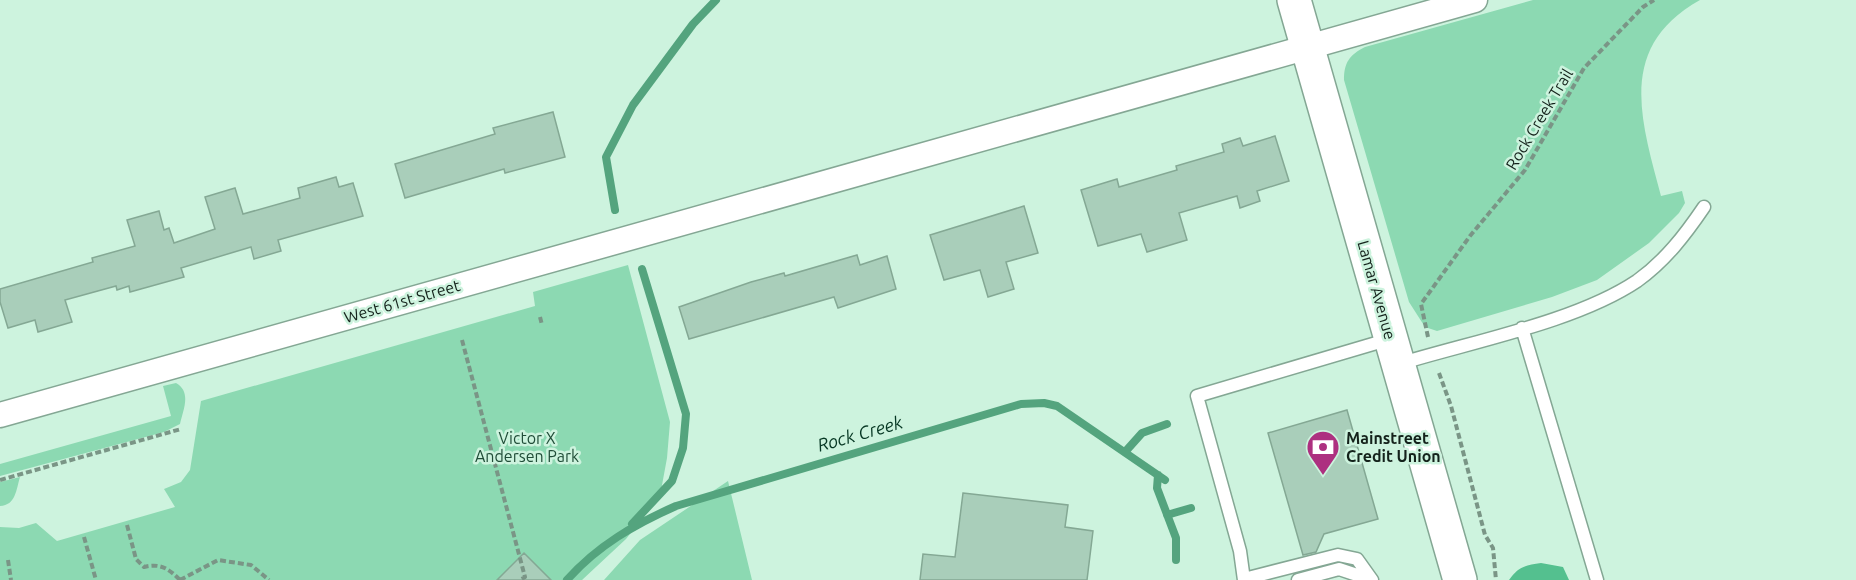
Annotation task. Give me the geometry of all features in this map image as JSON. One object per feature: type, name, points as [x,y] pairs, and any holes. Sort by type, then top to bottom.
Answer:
[{"type":"street","name":"Lamar Avenue","points":[[1294,0],[1460,580]]},
{"type":"street","points":[[1308,47],[1475,0]]},
{"type":"street","name":"West 61st Street","points":[[0,415],[1308,47]]},
{"type":"lane","points":[[1372,580],[1357,559],[1338,555],[1244,579],[1240,551],[1197,396],[1394,352],[1522,328],[1609,297],[1638,280],[1677,246],[1704,207]]},
{"type":"lane","points":[[1522,328],[1597,580]]},
{"type":"lane","points":[[1298,580],[1339,569],[1372,580]]},
{"type":"path","name":"Rock Creek Trail","points":[[1423,320],[1421,304],[1470,236],[1525,170],[1584,68],[1643,7],[1654,0]]},
{"type":"path","points":[[540,318],[542,325]]},
{"type":"path","points":[[462,340],[525,577],[520,580]]},
{"type":"path","points":[[1444,391],[1451,406],[1485,535],[1493,548],[1496,580]]},
{"type":"path","points":[[0,480],[181,429]]},
{"type":"path","points":[[127,525],[136,559],[144,567],[155,564],[169,569],[180,580],[218,560],[251,565],[269,580]]},
{"type":"path","points":[[84,537],[96,580]]},
{"type":"path","points":[[8,560],[11,580]]},
{"type":"green space","points":[[1533,0],[1700,0],[1673,19],[1656,40],[1645,63],[1642,87],[1642,113],[1661,196],[1682,191],[1685,203],[1679,213],[1649,243],[1597,280],[1552,297],[1437,331],[1425,327],[1409,302],[1344,80],[1345,69],[1351,56],[1365,47]]},
{"type":"green space","name":"Victor X Andersen Park","points":[[628,265],[670,422],[667,458],[660,496],[626,539],[582,580],[0,580],[0,527],[19,528],[36,523],[57,541],[175,507],[164,489],[181,482],[190,470],[201,401],[535,306],[533,292]]},
{"type":"green space","points":[[176,383],[184,391],[185,396],[180,424],[164,432],[0,476],[0,464],[171,416],[163,386]]},
{"type":"green space","points":[[20,477],[12,500],[0,506],[0,482]]},
{"type":"green space","points":[[728,481],[752,580],[604,580],[640,540]]},
{"type":"green space","points":[[1541,563],[1563,567],[1569,580],[1509,580],[1522,567]]},
{"type":"building","points":[[553,112],[565,157],[505,173],[504,169],[405,198],[395,164],[495,134],[493,128]]},
{"type":"building","points":[[1275,136],[1289,181],[1257,191],[1260,201],[1240,208],[1237,196],[1179,213],[1187,240],[1147,252],[1141,234],[1098,246],[1081,190],[1117,179],[1119,187],[1177,170],[1176,166],[1224,152],[1222,144],[1240,138],[1243,146]]},
{"type":"building","points":[[336,177],[339,187],[353,183],[363,216],[278,240],[281,251],[254,259],[251,247],[181,268],[184,277],[130,292],[129,286],[117,290],[116,286],[65,300],[72,322],[38,332],[35,320],[8,328],[0,302],[0,289],[93,262],[92,258],[135,246],[127,220],[159,211],[164,230],[169,228],[174,243],[215,229],[205,197],[235,188],[243,214],[300,198],[298,188]]},
{"type":"building","points":[[1024,206],[1038,253],[1006,262],[1014,289],[988,297],[980,270],[944,280],[930,235]]},
{"type":"building","points":[[857,255],[860,265],[887,256],[896,289],[838,308],[834,297],[689,339],[679,307],[751,282],[784,273],[785,276]]},
{"type":"building","name":"Mainstreet Credit Union","points":[[1347,410],[1378,519],[1324,534],[1316,552],[1303,555],[1268,433]]},
{"type":"building","points":[[963,493],[1068,505],[1065,527],[1093,531],[1087,580],[920,580],[923,554],[955,557]]},
{"type":"building","points":[[524,553],[551,580],[497,580]]},
{"type":"waterway","points":[[615,210],[606,157],[633,105],[693,24],[716,0]]},
{"type":"waterway","points":[[632,524],[672,481],[683,448],[686,414],[642,269]]},
{"type":"waterway","name":"Rock Creek","points":[[567,580],[617,537],[676,506],[1021,404],[1044,403],[1057,406],[1165,480]]},
{"type":"waterway","points":[[1125,452],[1142,433],[1167,424]]},
{"type":"waterway","points":[[1158,475],[1157,488],[1176,538],[1176,560]]},
{"type":"waterway","points":[[1167,515],[1191,508]]},
{"type":"place","name":"Mainstreet Credit Union","points":[[1323,476]]}]
